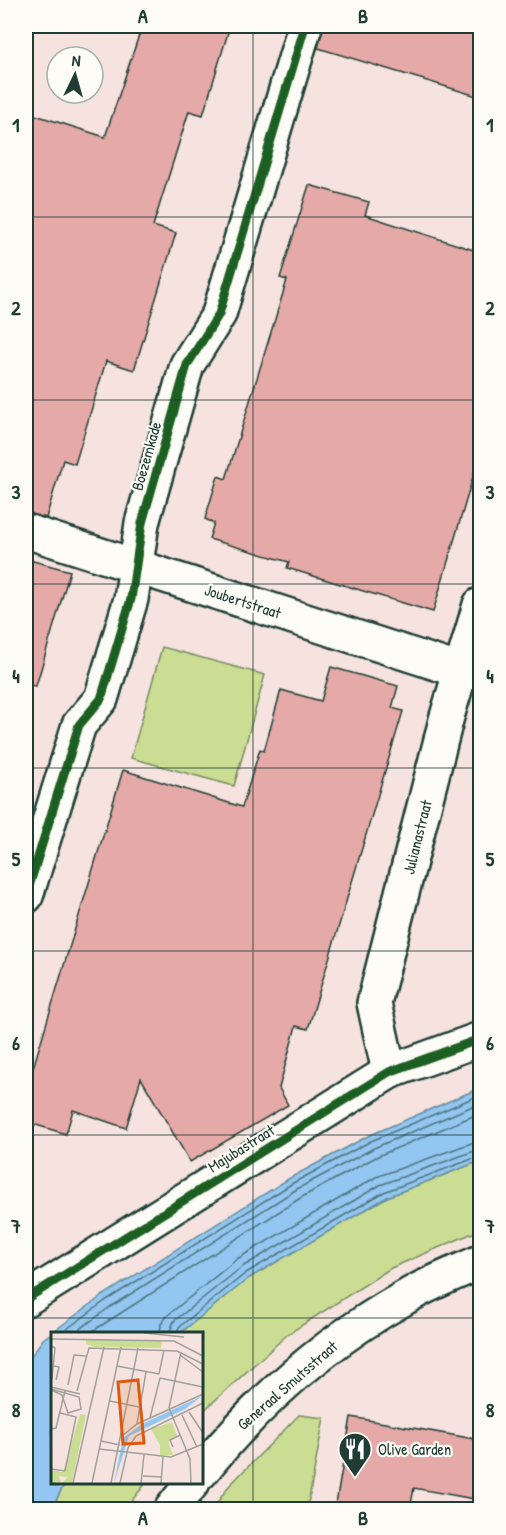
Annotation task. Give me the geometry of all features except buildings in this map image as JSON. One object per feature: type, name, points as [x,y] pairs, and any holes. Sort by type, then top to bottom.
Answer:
[{"type":"street","name":"Boezemkade","points":[[26,896],[79,725],[101,699],[131,599],[142,523],[188,364],[219,314],[305,26]]},
{"type":"street","name":"Joubertstraat","points":[[26,531],[461,671]]},
{"type":"street","name":"Julianastraat","points":[[389,1072],[374,1004],[446,720],[480,604]]},
{"type":"street","name":"Majubastraat","points":[[26,1299],[389,1072],[480,1039]]},
{"type":"street","name":"Generaal Smutsstraat","points":[[202,1471],[232,1434],[327,1347],[406,1296],[480,1262]]},
{"type":"street","points":[[171,1509],[191,1484]]},
{"type":"green space","points":[[162,647],[265,675],[234,786],[131,758]]},
{"type":"green space","points":[[480,1161],[480,1230],[391,1268],[288,1334],[202,1412],[202,1332],[182,1332],[249,1278],[387,1197]]},
{"type":"green space","points":[[299,1415],[324,1418],[307,1509],[213,1509],[228,1487]]},
{"type":"green space","points":[[64,1484],[145,1484],[125,1509],[51,1510]]},
{"type":"water","points":[[480,1088],[480,1161],[387,1197],[249,1278],[182,1332],[53,1332],[102,1296],[290,1178],[368,1136]]},
{"type":"water","points":[[51,1333],[51,1484],[64,1484],[51,1509],[26,1509],[26,1363],[43,1339]]},
{"type":"cycle path","points":[[26,896],[79,725],[101,699],[131,599],[142,523],[187,365],[219,314],[305,26]]},
{"type":"cycle path","points":[[26,1299],[389,1072],[480,1039]]},
{"type":"place","name":"Olive Garden","points":[[355,1478]]}]
